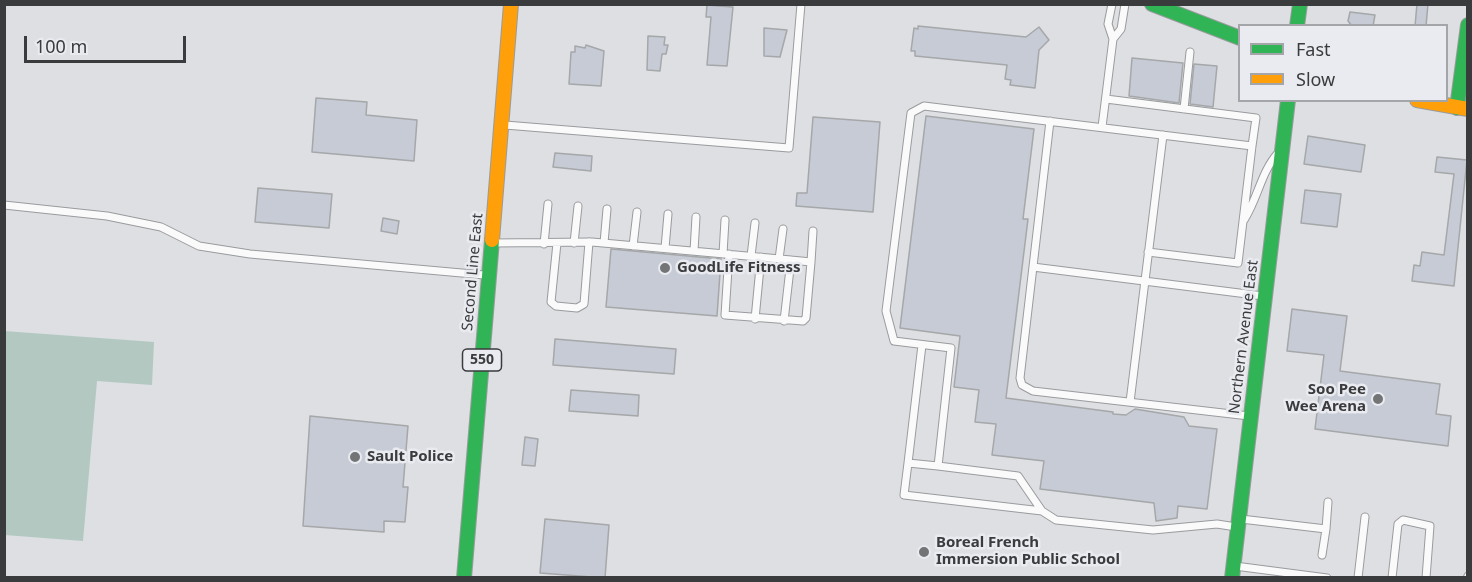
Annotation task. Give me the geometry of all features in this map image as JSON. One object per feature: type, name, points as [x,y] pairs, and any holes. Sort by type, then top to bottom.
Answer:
[{"type":"main road","name":"Second Line East","points":[[464,578],[511,4]]},
{"type":"main road","points":[[1152,4],[1238,38]]},
{"type":"main road","points":[[1183,4],[1199,21]]},
{"type":"main road","points":[[1297,24],[1300,4]]},
{"type":"main road","points":[[1427,102],[1462,109],[1467,25]]},
{"type":"main road","name":"Northern Avenue East","points":[[1232,572],[1288,102]]},
{"type":"main road","points":[[1284,132],[1296,102]]},
{"type":"lane","points":[[501,125],[789,148],[801,4]]},
{"type":"lane","points":[[1102,128],[1113,39],[1108,24],[1112,4]]},
{"type":"lane","points":[[1113,39],[1121,29],[1125,4]]},
{"type":"lane","points":[[1184,109],[1190,52]]},
{"type":"lane","points":[[1106,99],[1256,118],[1238,263],[1148,252]]},
{"type":"lane","points":[[938,466],[951,348],[894,341],[886,311],[911,113],[924,106],[1252,146]]},
{"type":"lane","points":[[1050,122],[1020,378],[1022,385],[1033,391],[1251,417]]},
{"type":"lane","points":[[1130,402],[1163,135]]},
{"type":"lane","points":[[1243,222],[1256,197],[1268,164],[1282,148]]},
{"type":"lane","points":[[544,244],[548,204]]},
{"type":"lane","points":[[4,206],[107,216],[161,227],[198,246],[250,254],[489,276]]},
{"type":"lane","points":[[574,243],[578,206]]},
{"type":"lane","points":[[604,243],[607,209]]},
{"type":"lane","points":[[633,246],[636,212]]},
{"type":"lane","points":[[665,248],[668,214]]},
{"type":"lane","points":[[694,251],[696,217]]},
{"type":"lane","points":[[725,220],[725,315],[755,319],[801,322],[806,318],[813,231]]},
{"type":"lane","points":[[751,256],[754,223]]},
{"type":"lane","points":[[779,259],[783,229]]},
{"type":"lane","points":[[492,243],[589,242],[811,262]]},
{"type":"lane","points":[[556,243],[551,302],[556,306],[578,308],[584,303],[589,242]]},
{"type":"lane","points":[[755,319],[761,257]]},
{"type":"lane","points":[[784,321],[791,260]]},
{"type":"lane","points":[[1033,267],[1145,279],[1265,296]]},
{"type":"lane","points":[[922,345],[904,495],[1042,511]]},
{"type":"lane","points":[[908,463],[1018,476],[1042,511],[1056,520],[1153,530],[1238,523],[1326,529]]},
{"type":"lane","points":[[1322,555],[1328,502]]},
{"type":"lane","points":[[1358,578],[1365,517]]},
{"type":"lane","points":[[1392,578],[1398,524],[1403,520],[1430,526],[1426,578]]},
{"type":"lane","points":[[1232,572],[1327,578]]},
{"type":"green space","points":[[4,331],[154,342],[152,385],[97,381],[83,541],[5,535]]},
{"type":"building","points":[[1417,4],[1428,4],[1426,24],[1415,24]]},
{"type":"building","points":[[707,5],[733,7],[727,66],[707,65],[711,17],[706,17]]},
{"type":"building","points":[[1350,12],[1375,15],[1373,24],[1350,24],[1348,21]]},
{"type":"building","points":[[918,26],[1026,37],[1039,27],[1049,40],[1039,50],[1035,88],[1010,85],[1011,80],[1005,79],[1007,65],[915,56],[915,51],[911,51],[914,28],[918,29]]},
{"type":"building","points":[[764,28],[787,30],[780,57],[764,56]]},
{"type":"building","points":[[648,36],[665,37],[664,45],[668,45],[666,54],[662,54],[660,71],[647,70]]},
{"type":"building","points":[[586,45],[604,51],[601,86],[569,84],[571,52],[575,52],[575,46],[585,48]]},
{"type":"building","points":[[1132,58],[1183,63],[1179,103],[1129,96]]},
{"type":"building","points":[[1194,64],[1217,66],[1213,107],[1190,104]]},
{"type":"building","points":[[316,98],[367,102],[366,115],[417,120],[414,161],[312,152]]},
{"type":"building","points":[[926,116],[1034,129],[1023,219],[1028,219],[1006,398],[1113,412],[1113,414],[1126,415],[1135,409],[1184,417],[1189,426],[1217,429],[1207,509],[1178,506],[1177,518],[1156,521],[1154,503],[1040,489],[1044,461],[992,455],[996,424],[975,422],[979,390],[954,387],[960,336],[900,328]]},
{"type":"building","points":[[813,117],[880,122],[873,212],[796,206],[797,193],[807,193]]},
{"type":"building","points":[[1308,136],[1365,145],[1361,172],[1304,164]]},
{"type":"building","points":[[555,153],[592,156],[591,171],[553,167]]},
{"type":"building","points":[[1437,157],[1467,160],[1454,286],[1412,281],[1414,265],[1420,266],[1422,252],[1444,255],[1454,174],[1435,172]]},
{"type":"building","points":[[258,188],[332,194],[329,228],[255,222]]},
{"type":"building","points":[[1305,190],[1341,194],[1337,227],[1301,223]]},
{"type":"building","points":[[383,218],[399,221],[397,234],[381,231]]},
{"type":"building","points":[[611,249],[721,259],[717,316],[606,307]]},
{"type":"building","name":"Soo Pee Wee Arena","points":[[1292,309],[1347,316],[1340,371],[1440,384],[1436,414],[1451,416],[1448,446],[1315,429],[1324,355],[1287,351]]},
{"type":"building","points":[[555,339],[676,349],[674,374],[553,365]]},
{"type":"building","points":[[571,390],[639,395],[638,416],[569,411]]},
{"type":"building","points":[[310,416],[408,426],[403,487],[408,487],[405,522],[384,521],[384,532],[303,526]]},
{"type":"building","points":[[525,437],[538,439],[535,466],[522,465]]},
{"type":"building","points":[[545,519],[609,525],[605,578],[540,573]]},
{"type":"traffic: fast","points":[[1152,4],[1238,37]]},
{"type":"traffic: fast","points":[[1297,24],[1300,4]]},
{"type":"traffic: fast","points":[[1457,108],[1468,25]]},
{"type":"traffic: fast","points":[[1232,578],[1288,102]]},
{"type":"traffic: fast","points":[[464,578],[492,240]]},
{"type":"traffic: slow","points":[[492,240],[511,4]]},
{"type":"traffic: slow","points":[[1428,102],[1468,109]]},
{"type":"place","name":"GoodLife Fitness","points":[[665,268]]},
{"type":"place","name":"Soo Pee Wee Arena","points":[[1378,399]]},
{"type":"place","name":"Sault Police","points":[[355,457]]},
{"type":"place","name":"Boreal French Immersion Public School","points":[[924,552]]}]
